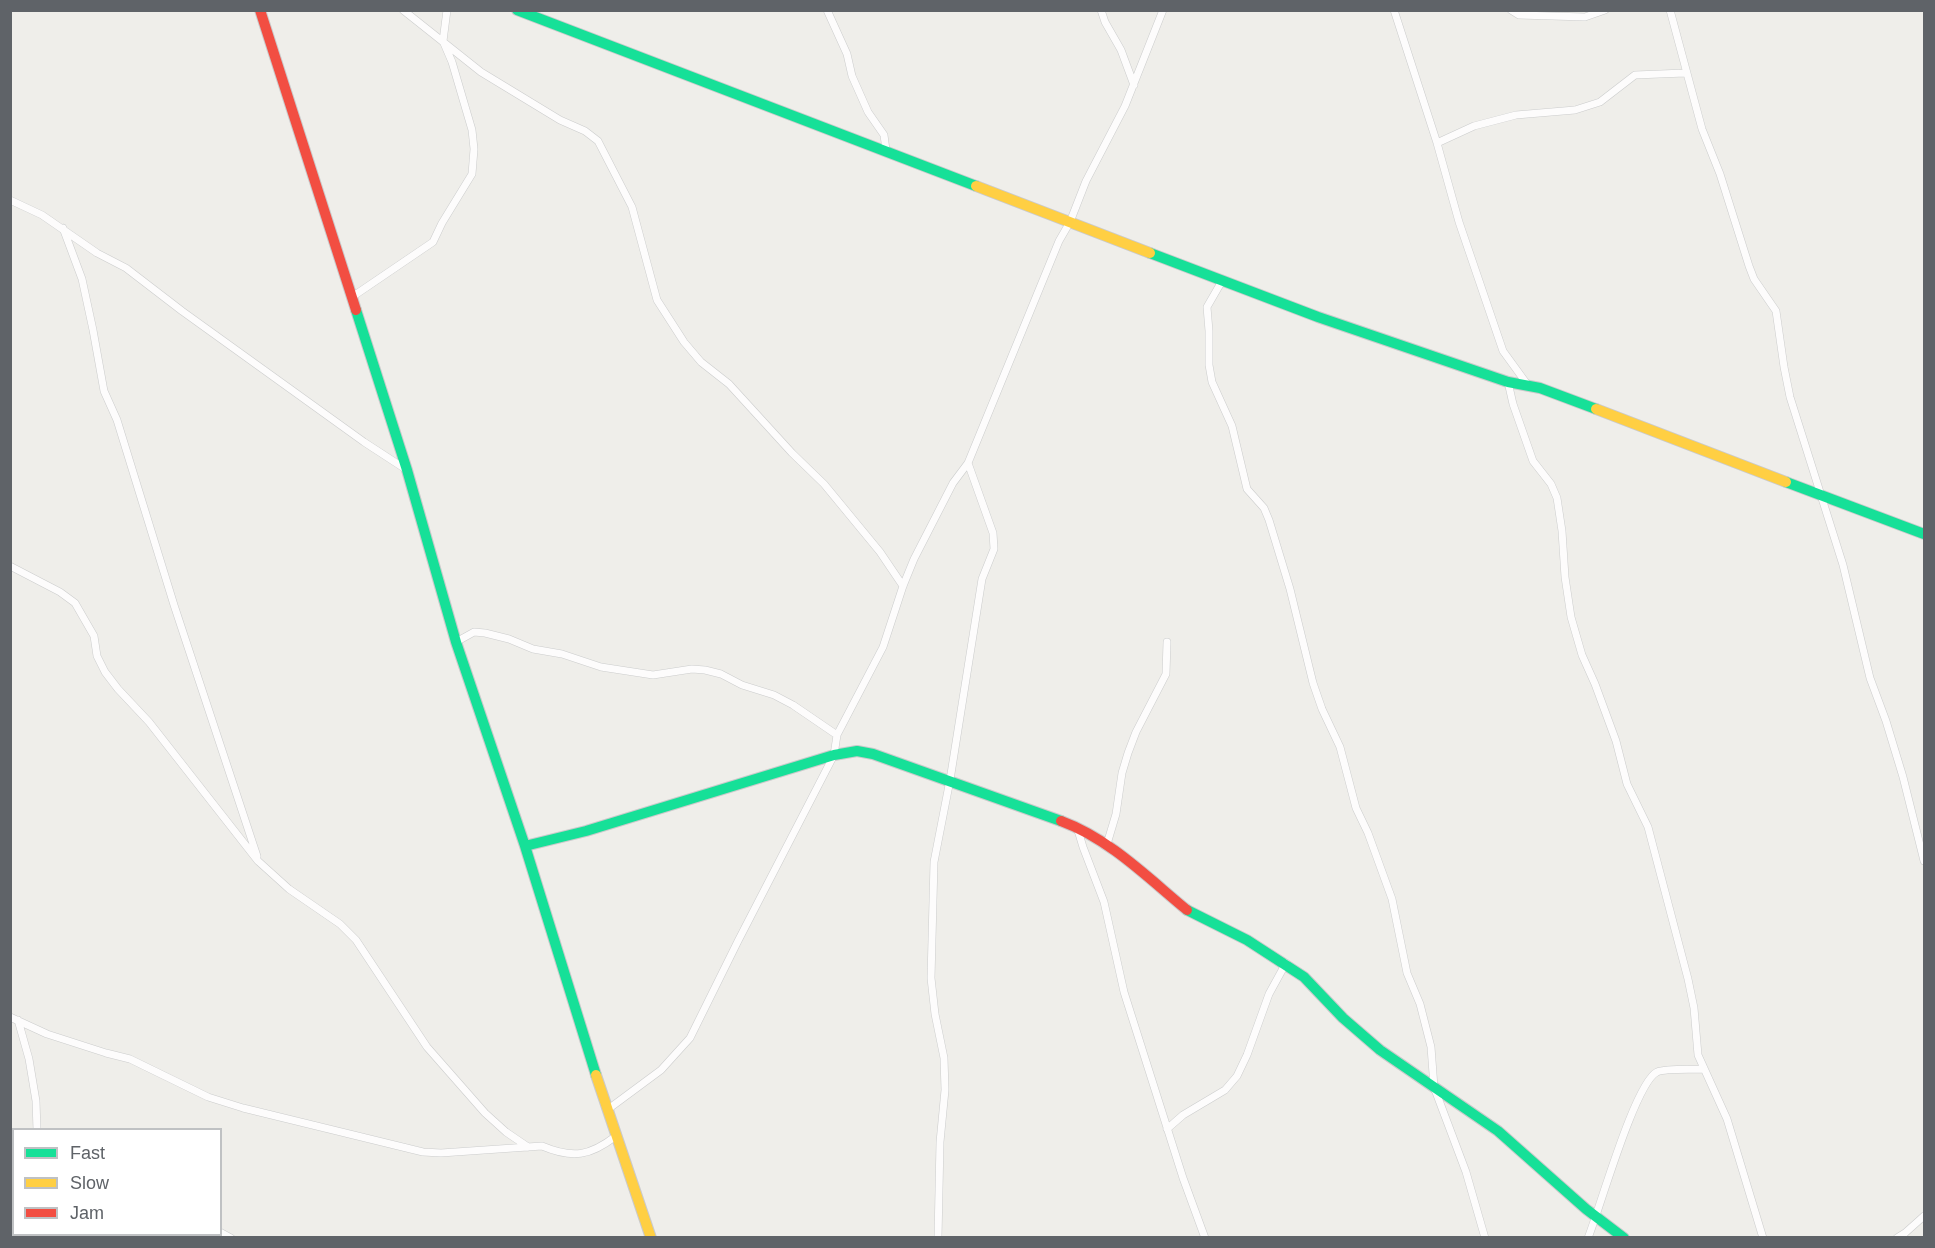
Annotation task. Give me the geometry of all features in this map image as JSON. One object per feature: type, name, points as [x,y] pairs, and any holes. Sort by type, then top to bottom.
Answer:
[{"type":"street","points":[[261,10],[407,470],[456,642],[525,846],[616,1136],[651,1238]]},
{"type":"street","points":[[403,10],[481,72],[560,120],[585,131],[598,141],[632,207],[657,300],[684,342],[701,362],[729,384],[792,453],[824,484],[880,552],[903,586]]},
{"type":"street","points":[[352,297],[434,242],[442,223],[471,174],[474,149],[472,130],[452,62],[442,41],[447,10]]},
{"type":"street","points":[[517,10],[1318,317],[1508,382],[1527,384],[1924,534]]},
{"type":"street","points":[[827,10],[847,54],[852,76],[868,112],[884,135],[886,150]]},
{"type":"street","points":[[1101,10],[1121,50],[1134,85]]},
{"type":"street","points":[[608,1110],[661,1070],[690,1038],[834,754],[837,735],[883,647],[903,586],[953,483],[969,463],[1059,241],[1134,85],[1163,10]]},
{"type":"street","points":[[1394,10],[1437,143],[1459,222],[1503,351],[1527,384]]},
{"type":"street","points":[[1511,10],[1519,15],[1585,17],[1605,10]]},
{"type":"street","points":[[1670,10],[1685,73],[1702,129],[1720,174],[1749,266],[1754,279],[1776,311],[1790,397],[1823,495],[1843,565],[1870,678],[1903,777],[1924,861]]},
{"type":"street","points":[[1437,143],[1474,126],[1515,115],[1575,110],[1600,102],[1635,75],[1685,73]]},
{"type":"street","points":[[10,200],[42,215],[97,253],[126,268],[337,423],[407,470]]},
{"type":"street","points":[[63,228],[82,279],[104,391],[117,420],[258,861]]},
{"type":"street","points":[[1222,281],[1207,307],[1209,365],[1212,382],[1232,426],[1247,489],[1264,508],[1269,520],[1290,589],[1313,683],[1322,709],[1340,747],[1356,808],[1368,833],[1392,899],[1407,973],[1420,1004],[1431,1047],[1434,1087],[1463,1162],[1485,1238]]},
{"type":"street","points":[[1508,382],[1513,404],[1533,461],[1551,484],[1557,498],[1571,617],[1582,655],[1616,741],[1627,784],[1648,826],[1688,979],[1694,1008],[1695,1042],[1703,1069],[1727,1119],[1763,1238]]},
{"type":"street","points":[[938,1238],[940,1142],[945,1090],[944,1058],[935,1014],[931,978],[934,862],[950,780],[982,579],[994,542],[969,463]]},
{"type":"street","points":[[10,566],[60,592],[75,603],[94,636],[97,656],[105,672],[149,722],[258,861],[289,889],[340,924],[356,940],[427,1047],[485,1113],[506,1132],[528,1147]]},
{"type":"street","points":[[456,642],[474,632],[509,639],[533,649],[562,654],[601,667],[653,675],[692,669],[705,670],[774,695],[837,735]]},
{"type":"street","points":[[1107,844],[1116,814],[1122,773],[1128,753],[1136,732],[1166,674],[1167,642]]},
{"type":"street","points":[[525,846],[586,831],[834,754],[858,751],[873,754],[950,780],[1077,827],[1107,844],[1167,896],[1188,911],[1247,940],[1286,963],[1304,977],[1343,1018],[1380,1050],[1498,1131],[1586,1209],[1624,1238]]},
{"type":"street","points":[[1077,827],[1104,902],[1124,992],[1167,1129],[1205,1238]]},
{"type":"street","points":[[1167,1129],[1183,1115],[1225,1090],[1237,1076],[1269,994],[1286,963]]},
{"type":"street","points":[[14,1019],[47,1034],[130,1059],[208,1097],[243,1108],[423,1152],[441,1153],[542,1146],[556,1152],[577,1154],[599,1149],[616,1136]]},
{"type":"street","points":[[14,1019],[29,1059],[36,1101],[37,1128]]},
{"type":"street","points":[[1588,1238],[1619,1143],[1648,1079],[1659,1071],[1703,1069]]},
{"type":"street","points":[[1897,1238],[1924,1216]]},
{"type":"traffic: fast","points":[[517,10],[976,186]]},
{"type":"traffic: fast","points":[[1150,253],[1318,317],[1508,382],[1540,388],[1596,409]]},
{"type":"traffic: fast","points":[[356,310],[407,470],[456,642],[525,846],[596,1075]]},
{"type":"traffic: fast","points":[[1786,482],[1924,534]]},
{"type":"traffic: fast","points":[[525,846],[586,831],[834,755],[857,751],[873,754],[1061,821]]},
{"type":"traffic: fast","points":[[1187,910],[1247,940],[1304,977],[1343,1018],[1380,1050],[1498,1131],[1586,1209],[1624,1238]]},
{"type":"traffic: slow","points":[[976,186],[1150,253]]},
{"type":"traffic: slow","points":[[1596,409],[1786,482]]},
{"type":"traffic: slow","points":[[596,1075],[651,1238]]},
{"type":"traffic: jam","points":[[260,10],[356,310]]},
{"type":"traffic: jam","points":[[1061,821],[1096,838],[1112,849],[1187,910]]}]
